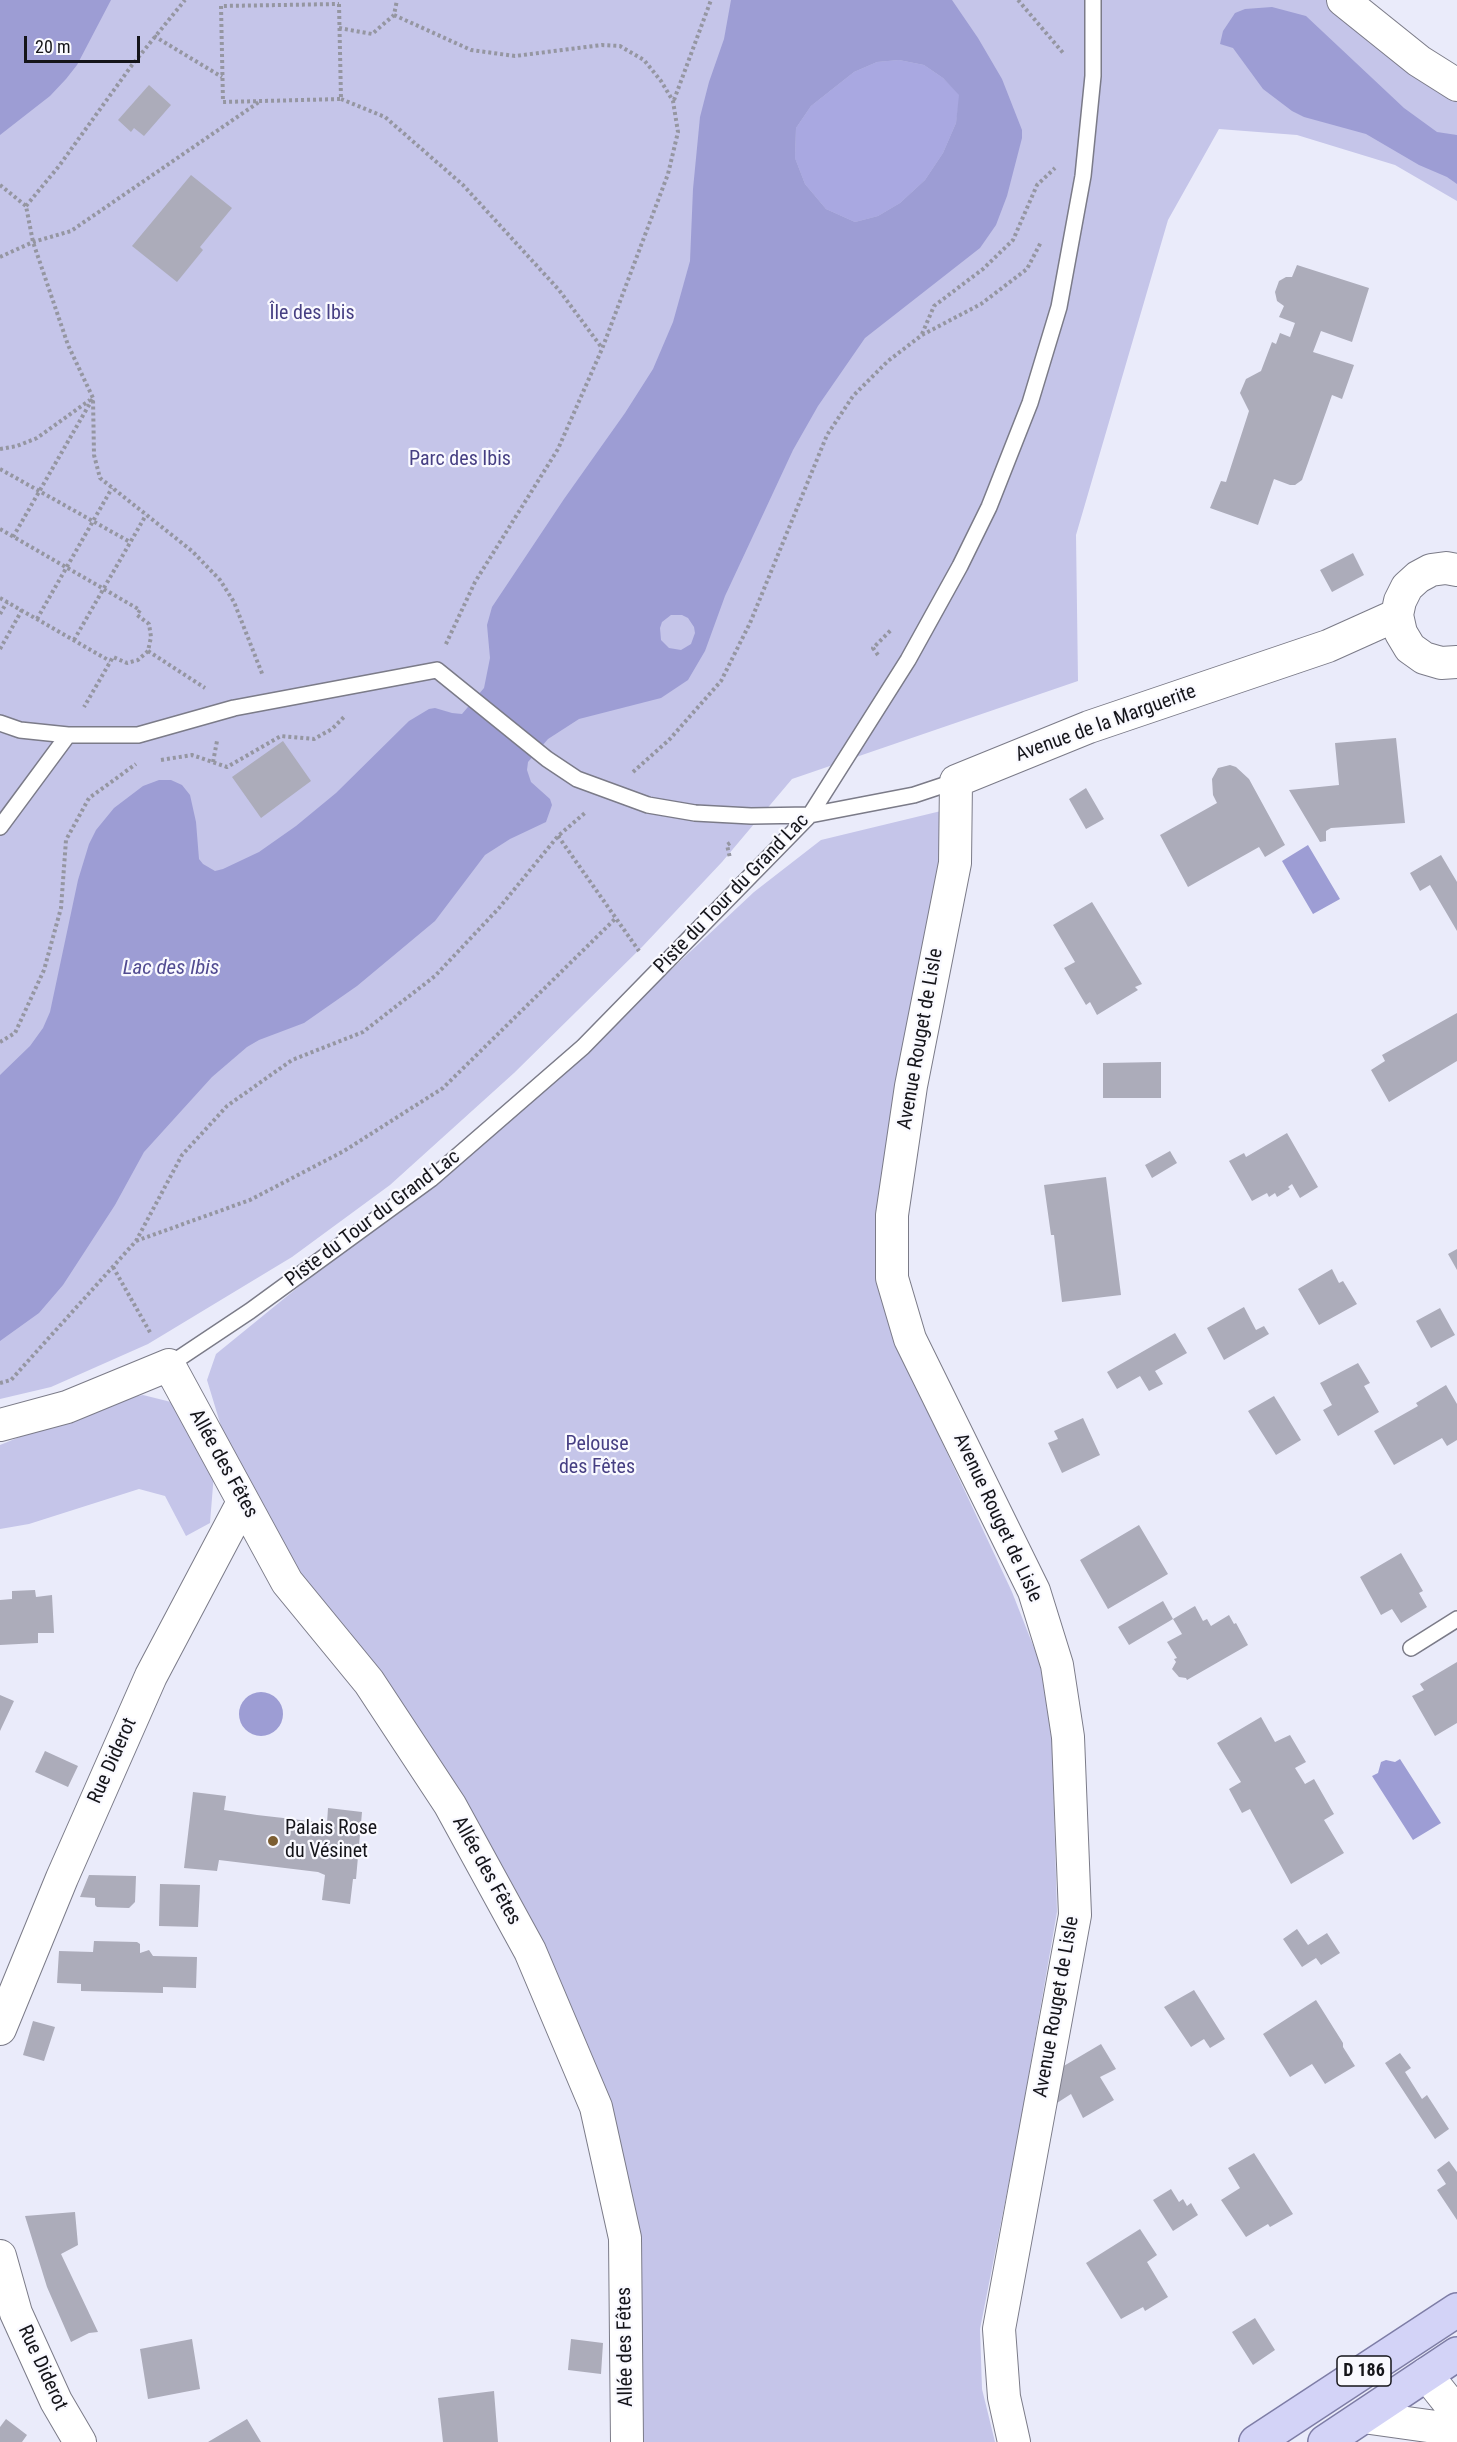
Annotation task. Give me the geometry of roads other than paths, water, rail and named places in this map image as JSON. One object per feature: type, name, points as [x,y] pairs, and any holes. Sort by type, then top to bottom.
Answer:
[{"type":"main road","name":"D 186","points":[[1256,2442],[1457,2310]]},
{"type":"main road","name":"D 186","points":[[1326,2442],[1457,2354]]},
{"type":"street","points":[[1343,0],[1419,62],[1457,85]]},
{"type":"street","points":[[1457,570],[1446,568],[1431,570],[1418,577],[1407,587],[1400,601],[1397,615],[1401,633],[1410,648],[1432,661],[1457,662]]},
{"type":"street","name":"Avenue de la Marguerite","points":[[956,781],[1089,727],[1328,646],[1397,615]]},
{"type":"street","name":"Avenue Rouget de Lisle","points":[[956,781],[955,863],[909,1098],[892,1215],[892,1278],[910,1339],[1034,1591],[1058,1665],[1068,1737],[1075,1915],[999,2329],[1004,2397],[1014,2442]]},
{"type":"street","name":"Piste du Tour du Grand Lac","points":[[0,1425],[67,1407],[169,1365]]},
{"type":"street","name":"Allée des Fêtes","points":[[169,1365],[287,1582],[369,1682],[450,1805],[530,1951],[596,2107],[625,2238],[627,2442]]},
{"type":"street","name":"Rue Diderot","points":[[0,2029],[62,1878],[151,1676],[243,1502]]},
{"type":"street","name":"Rue Diderot","points":[[0,2256],[16,2313],[56,2401],[80,2442]]},
{"type":"street","points":[[1426,2374],[1457,2413]]},
{"type":"street","points":[[1363,2417],[1457,2430]]},
{"type":"lane","name":"Piste du Tour du Grand Lac","points":[[169,1365],[242,1316],[431,1179],[583,1047],[810,815],[908,660],[960,566],[989,507],[1030,404],[1059,307],[1083,176],[1093,76],[1093,0]]},
{"type":"lane","name":"Avenue de la Marguerite","points":[[68,735],[138,735],[234,708],[437,670],[547,759],[577,779],[608,793],[648,805],[695,813],[751,816],[810,815],[914,795],[956,781]]},
{"type":"lane","points":[[0,723],[20,730],[68,735]]},
{"type":"lane","points":[[0,827],[68,735]]},
{"type":"lane","points":[[1411,1648],[1457,1619]]},
{"type":"water","points":[[0,0],[111,0],[77,65],[66,79],[50,96],[0,135]]},
{"type":"water","name":"Lac des Ibis","points":[[731,0],[952,0],[1002,79],[1022,130],[1007,196],[996,225],[980,248],[865,338],[818,406],[793,450],[725,596],[705,651],[688,680],[661,698],[579,719],[548,739],[528,762],[527,770],[531,782],[550,799],[552,805],[546,822],[510,839],[485,855],[435,921],[357,986],[304,1023],[247,1047],[212,1077],[144,1152],[115,1205],[63,1285],[39,1313],[0,1341],[0,1075],[30,1046],[43,1028],[50,1012],[78,880],[89,844],[96,830],[114,808],[143,786],[159,780],[171,780],[182,785],[190,795],[196,822],[199,859],[215,871],[223,869],[259,852],[296,826],[336,793],[409,721],[435,708],[462,714],[484,688],[490,658],[487,625],[492,607],[653,369],[673,322],[690,261],[693,189],[700,117],[724,39]],"holes":[[[899,60],[924,65],[943,78],[959,95],[956,123],[943,153],[925,180],[900,203],[878,216],[855,222],[826,209],[805,184],[795,158],[796,128],[811,106],[854,72],[877,62]],[[671,615],[682,615],[688,618],[694,627],[695,633],[691,644],[681,650],[669,648],[661,640],[662,622]]]},
{"type":"water","points":[[1272,7],[1306,16],[1404,108],[1437,132],[1457,135],[1457,184],[1366,134],[1304,117],[1292,111],[1263,89],[1233,48],[1220,44],[1223,31],[1235,13],[1245,9]]},
{"type":"water","points":[[1308,845],[1340,899],[1313,914],[1282,861]]},
{"type":"water","points":[[261,1692],[270,1693],[277,1698],[282,1705],[282,1723],[277,1730],[270,1735],[261,1736],[252,1735],[245,1730],[240,1723],[239,1714],[240,1705],[245,1698],[252,1693]]},
{"type":"water","points":[[1400,1759],[1441,1823],[1413,1840],[1372,1776],[1378,1773],[1381,1762],[1386,1760],[1395,1762]]},
{"type":"place","name":"Palais Rose du Vésinet","points":[[273,1841]]},
{"type":"park label","name":"Île des Ibis","points":[[312,314]]},
{"type":"park label","name":"Parc des Ibis","points":[[460,460]]},
{"type":"park label","name":"Pelouse des Fêtes","points":[[597,1456]]}]
